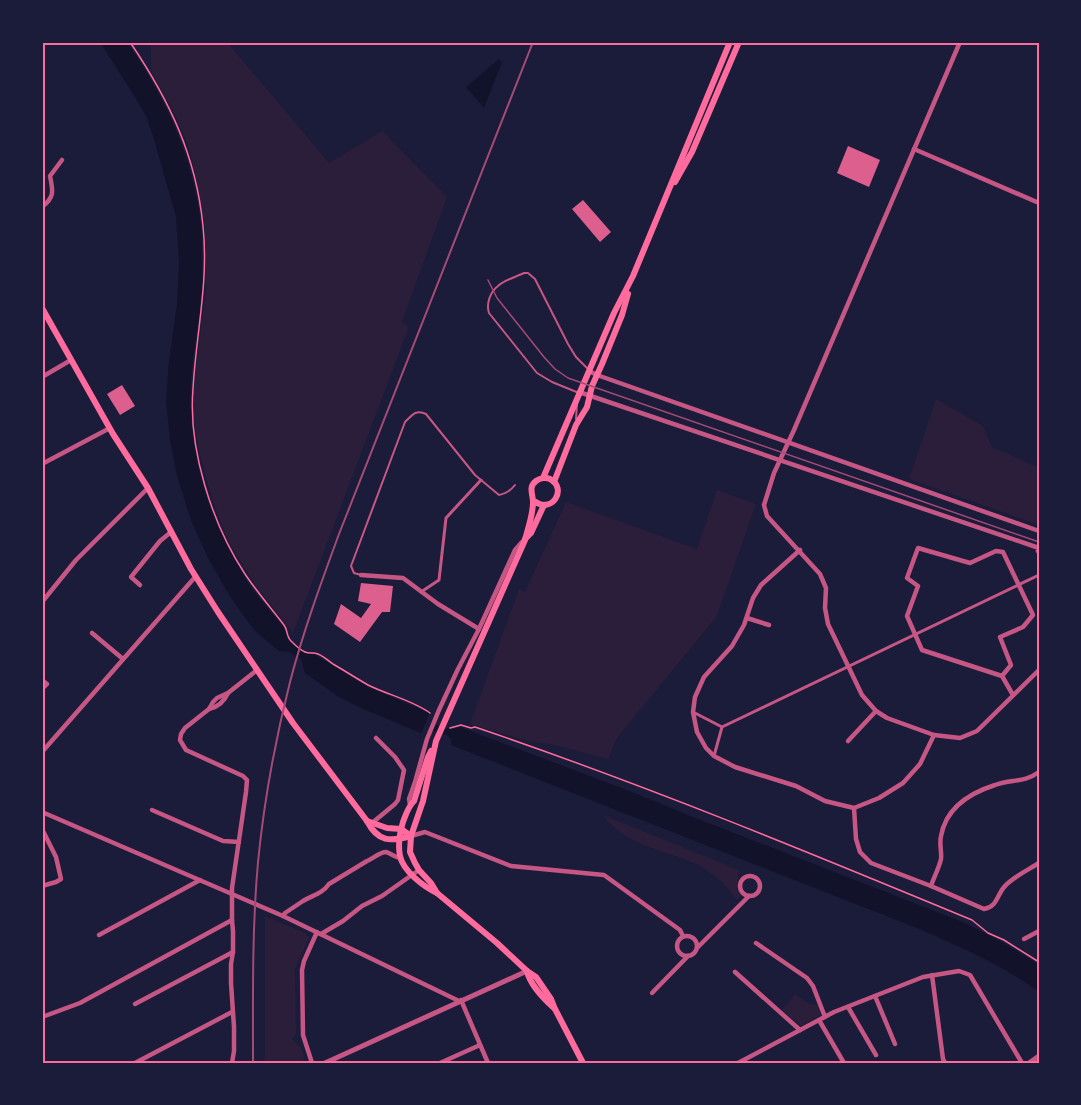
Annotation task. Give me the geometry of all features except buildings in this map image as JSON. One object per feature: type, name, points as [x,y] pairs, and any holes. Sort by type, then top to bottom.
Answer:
[{"type":"main road","points":[[543,478],[579,392],[668,195],[730,42]]},
{"type":"main road","points":[[668,195],[692,152],[739,42]]},
{"type":"main road","points":[[554,483],[576,425],[587,407],[633,276]]},
{"type":"main road","points":[[42,308],[110,428],[148,488],[196,576],[303,736],[370,822],[372,830],[387,840],[411,836]]},
{"type":"main road","points":[[534,500],[544,505],[552,502],[557,495],[557,486],[551,480],[543,478],[532,485],[531,492],[534,500],[525,540],[428,758],[414,801],[410,805],[401,829],[400,858],[425,888],[436,894],[536,977],[544,986],[583,1063]]},
{"type":"main road","points":[[525,540],[531,533],[544,505]]},
{"type":"main road","points":[[436,743],[423,801],[411,836],[410,852],[419,870],[431,883],[436,894]]},
{"type":"main road","points":[[370,822],[387,828],[401,829],[411,836]]},
{"type":"street","points":[[960,42],[774,473],[764,505],[767,516],[820,574],[826,588],[825,608],[828,624],[862,694],[876,711],[887,718],[934,735],[960,738],[977,731],[1039,670]]},
{"type":"street","points":[[914,149],[1039,203]]},
{"type":"street","points":[[42,207],[49,202],[53,193],[50,176],[62,160]]},
{"type":"street","points":[[42,377],[71,360]]},
{"type":"street","points":[[589,370],[597,375],[1039,531]]},
{"type":"street","points":[[579,392],[1038,551]]},
{"type":"street","points":[[43,464],[110,428]]},
{"type":"street","points":[[421,592],[439,580],[446,518],[481,480]]},
{"type":"street","points":[[42,602],[76,560],[148,488]]},
{"type":"street","points":[[140,585],[131,577],[160,541],[171,532]]},
{"type":"street","points":[[410,805],[409,799],[416,782],[427,739],[439,710],[515,550],[525,540]]},
{"type":"street","points":[[1002,676],[1011,665],[1000,637],[1023,627],[1033,615],[1003,552],[996,551],[970,563],[918,548],[907,578],[918,586],[907,616],[922,650],[1002,676],[1014,695]]},
{"type":"street","points":[[800,550],[761,585],[732,646],[704,678],[695,697],[693,712],[697,732],[706,748],[714,756],[735,767],[796,786],[825,801],[854,808],[879,798],[903,783],[920,764],[934,735]]},
{"type":"street","points":[[362,575],[403,578],[479,629]]},
{"type":"street","points":[[714,756],[722,727],[1039,575]]},
{"type":"street","points":[[42,752],[196,576]]},
{"type":"street","points":[[747,618],[769,626]]},
{"type":"street","points":[[92,633],[123,659]]},
{"type":"street","points":[[226,1063],[232,1061],[234,1051],[231,964],[233,952],[232,894],[247,780],[243,776],[186,750],[180,740],[185,728],[209,709],[218,706],[228,693],[257,670]]},
{"type":"street","points":[[42,680],[47,684],[42,690]]},
{"type":"street","points":[[848,741],[876,711]]},
{"type":"street","points":[[693,712],[722,727]]},
{"type":"street","points":[[370,822],[396,804],[404,770],[376,738]]},
{"type":"street","points":[[931,886],[941,858],[940,838],[946,817],[975,792],[999,783],[1030,778],[1039,772]]},
{"type":"street","points":[[854,808],[856,839],[860,852],[871,863],[984,909],[996,902],[1004,886],[1039,863]]},
{"type":"street","points":[[152,810],[223,841],[239,842]]},
{"type":"street","points":[[42,812],[283,916],[460,1000],[488,1063]]},
{"type":"street","points":[[42,829],[56,856],[61,879],[42,886]]},
{"type":"street","points":[[411,836],[426,832],[511,866],[604,875],[680,930],[683,936]]},
{"type":"street","points":[[283,916],[306,899],[314,897],[330,884],[383,852],[400,858]]},
{"type":"street","points":[[312,1063],[303,1035],[302,970],[304,961],[319,933],[343,921],[362,906],[382,896],[419,870]]},
{"type":"street","points":[[652,993],[749,896],[755,894],[759,889],[759,882],[751,877],[745,878],[740,885],[741,891],[749,896]]},
{"type":"street","points":[[99,935],[200,880]]},
{"type":"street","points":[[42,1017],[80,1003],[231,920]]},
{"type":"street","points":[[1024,939],[1039,931]]},
{"type":"street","points":[[688,956],[681,955],[677,950],[678,940],[683,936],[689,936],[697,943],[697,948]]},
{"type":"street","points":[[756,943],[807,978],[813,986],[822,1018],[844,1063]]},
{"type":"street","points":[[135,1004],[233,952]]},
{"type":"street","points":[[324,1063],[335,1061],[460,1000],[526,971]]},
{"type":"street","points":[[738,1063],[848,1006],[932,975],[959,971],[970,975],[1022,1063]]},
{"type":"street","points":[[735,972],[800,1030]]},
{"type":"street","points":[[932,975],[945,1063]]},
{"type":"street","points":[[875,996],[895,1044]]},
{"type":"street","points":[[848,1006],[876,1055]]},
{"type":"street","points":[[135,1063],[232,1012]]},
{"type":"street","points":[[440,1063],[480,1045]]},
{"type":"street","points":[[1029,1063],[1039,1056]]},
{"type":"lane","points":[[576,425],[579,392],[552,382],[537,373],[489,313],[488,303],[497,286],[524,273],[532,275],[568,344],[576,357],[589,370]]},
{"type":"lane","points":[[362,575],[354,573],[351,566],[405,422],[417,411],[426,414],[460,458],[499,495],[511,490],[515,484]]},
{"type":"path","points":[[130,42],[151,73],[171,111],[186,147],[196,185],[203,226],[204,287],[192,392],[194,423],[203,479],[223,534],[244,573],[286,627],[291,642],[305,653],[318,654],[370,686],[430,712]]},
{"type":"path","points":[[466,726],[510,739],[679,802],[972,920],[1039,962]]},
{"type":"shaded area","points":[[100,42],[127,42],[166,107],[185,153],[197,201],[202,238],[202,290],[191,395],[191,419],[200,475],[213,514],[230,552],[251,587],[285,629],[290,642],[304,653],[314,654],[366,686],[429,713],[434,723],[440,727],[451,729],[460,727],[965,923],[1039,965],[1039,992],[997,965],[922,930],[451,745],[451,739],[447,735],[431,730],[423,734],[361,708],[339,697],[305,673],[301,659],[289,652],[279,651],[255,631],[231,598],[209,560],[192,523],[177,476],[166,401],[177,304],[179,262],[176,217],[146,116]]},
{"type":"shaded area","points":[[151,42],[227,42],[329,163],[382,131],[447,197],[402,322],[409,327],[293,633],[255,585],[227,539],[212,499],[199,451],[194,420],[194,386],[206,288],[205,227],[188,145],[151,71]]},
{"type":"shaded area","points":[[499,59],[502,62],[484,108],[466,87]]},
{"type":"shaded area","points":[[936,399],[983,426],[992,447],[1039,468],[1039,525],[909,479]]},
{"type":"shaded area","points":[[717,490],[756,504],[717,616],[617,738],[608,759],[550,744],[531,742],[470,724],[519,589],[525,592],[566,502],[697,549]]},
{"type":"shaded area","points":[[603,815],[739,870],[737,889],[741,896],[737,900],[715,876],[695,863],[630,839],[611,825]]},
{"type":"shaded area","points":[[265,916],[305,933],[309,938],[295,969],[296,1034],[292,1039],[303,1052],[303,1063],[265,1063]]},
{"type":"shaded area","points":[[795,994],[809,1004],[817,1005],[821,1015],[801,1026],[782,1010]]},
{"type":"pier","points":[[431,710],[436,720],[428,734],[420,736]]},
{"type":"tram line","points":[[488,280],[497,298],[544,357],[568,378],[1039,542]]},
{"type":"railway","points":[[253,1063],[254,937],[258,862],[271,771],[295,663],[339,534],[533,42]]}]
